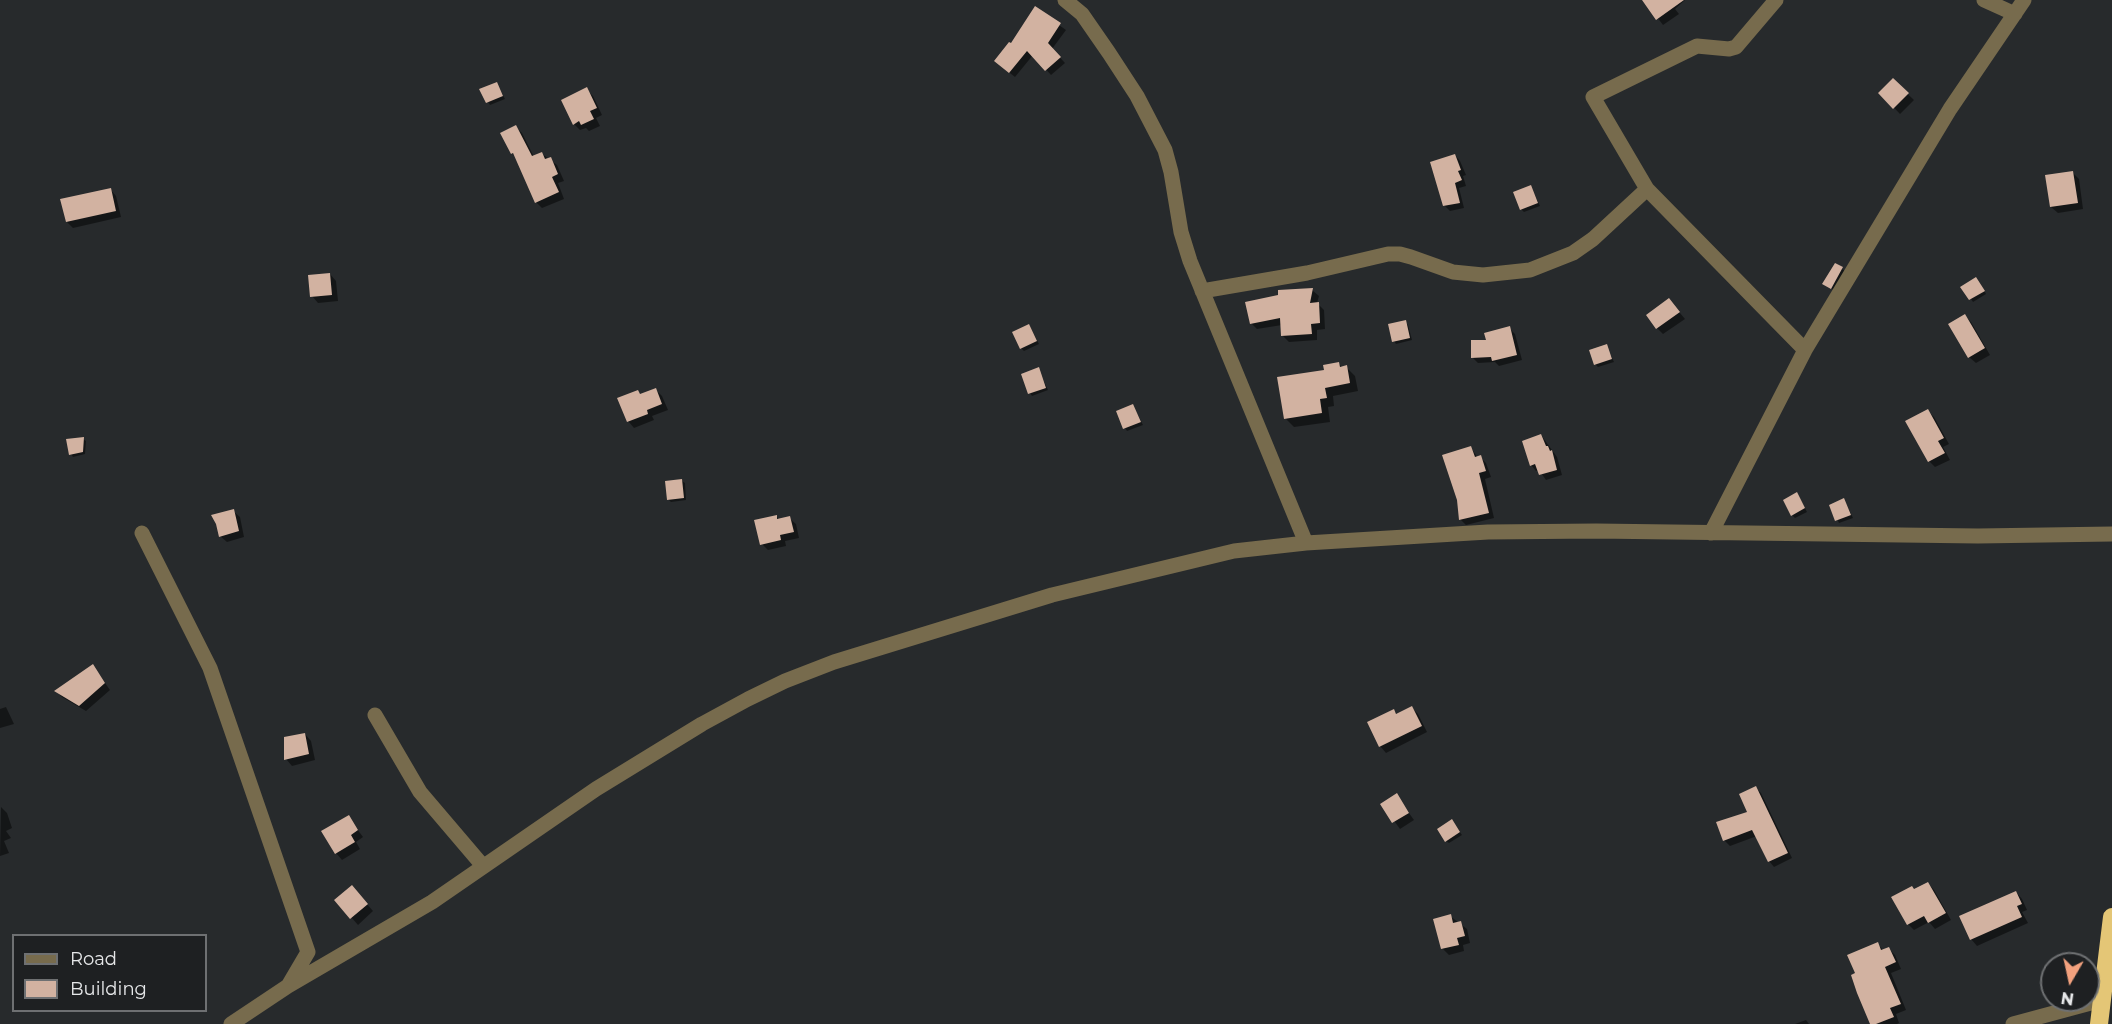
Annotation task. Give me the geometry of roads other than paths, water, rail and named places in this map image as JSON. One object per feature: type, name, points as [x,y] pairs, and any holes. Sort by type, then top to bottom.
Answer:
[{"type":"highway","points":[[2099,1024],[2112,917]]},
{"type":"street","points":[[1065,0],[1082,14],[1109,53],[1137,96],[1165,150],[1181,232],[1202,291],[1306,543]]},
{"type":"street","points":[[1776,0],[1736,47],[1729,49],[1697,46],[1593,97],[1647,189],[1805,350]]},
{"type":"street","points":[[1984,0],[2015,14]]},
{"type":"street","points":[[1711,533],[1805,350],[1944,119],[2024,0]]},
{"type":"street","points":[[1202,291],[1307,273],[1388,254],[1400,254],[1453,272],[1483,275],[1530,270],[1573,253],[1593,239],[1647,189]]},
{"type":"street","points":[[231,1024],[288,986],[423,908],[596,789],[702,724],[785,681],[834,662],[1052,595],[1234,551],[1306,543],[1488,532],[1596,531],[1968,536],[2112,534]]},
{"type":"street","points":[[142,533],[210,668],[308,952],[288,986]]},
{"type":"street","points":[[375,715],[420,792],[483,866]]},
{"type":"street","points":[[2013,1024],[2102,1000]]}]
